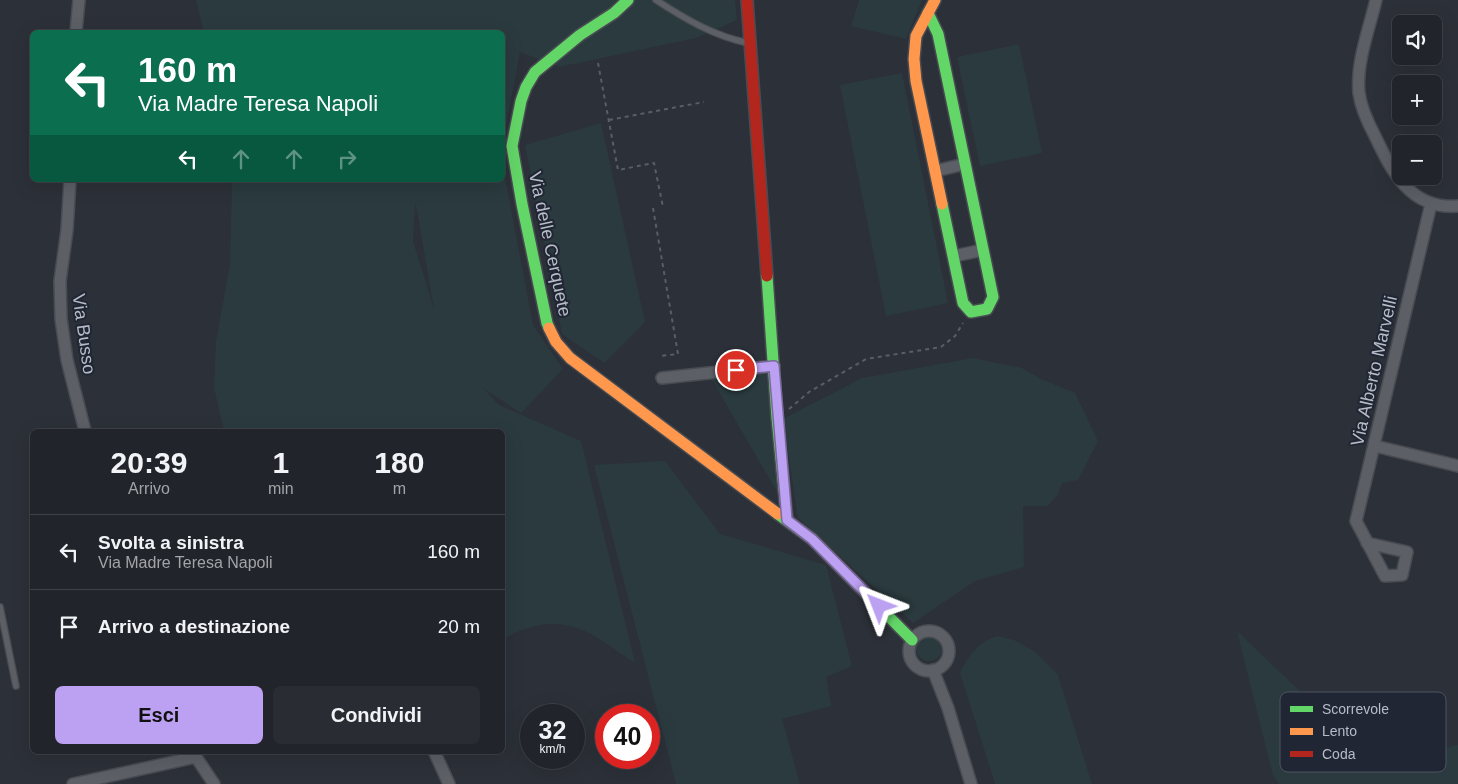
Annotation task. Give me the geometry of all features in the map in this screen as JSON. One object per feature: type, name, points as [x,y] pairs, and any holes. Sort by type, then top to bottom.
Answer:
[{"type":"street","points":[[76,30],[79,0]]},
{"type":"street","name":"Via delle Cerquete","points":[[628,0],[614,13],[580,35],[535,72],[526,87],[521,101],[512,146],[547,324],[556,342],[570,358],[812,539],[912,640]]},
{"type":"street","points":[[747,0],[777,418],[787,520]]},
{"type":"street","points":[[928,13],[938,34],[993,296],[987,309],[971,312],[964,303],[916,81],[914,59],[916,36],[934,0]]},
{"type":"street","points":[[1376,0],[1364,49],[1359,80],[1362,108],[1394,174],[1406,188],[1431,204],[1448,207],[1458,206]]},
{"type":"street","points":[[935,171],[965,164]]},
{"type":"street","name":"Via Busso","points":[[70,182],[67,230],[60,281],[60,319],[67,360],[84,429]]},
{"type":"street","name":"Via Alberto Marvelli","points":[[1367,543],[1356,521],[1431,204]]},
{"type":"street","points":[[954,256],[983,250]]},
{"type":"street","points":[[662,378],[774,366]]},
{"type":"street","points":[[1375,446],[1458,466]]},
{"type":"street","points":[[925,631],[933,631],[940,634],[948,646],[946,662],[933,670],[925,670],[918,667],[910,655],[912,640],[918,634],[925,631]]},
{"type":"street","points":[[933,670],[948,708],[971,784]]},
{"type":"street","points":[[73,784],[194,754],[214,784]]},
{"type":"street","points":[[435,754],[449,784]]},
{"type":"lane","points":[[656,0],[685,19],[730,39],[750,43]]},
{"type":"lane","points":[[0,607],[16,686]]},
{"type":"path","points":[[598,63],[618,170],[654,163],[663,207]]},
{"type":"path","points":[[609,120],[704,102]]},
{"type":"path","points":[[653,208],[678,354],[660,356]]},
{"type":"path","points":[[777,418],[809,392],[866,359],[940,347],[955,336],[971,312]]},
{"type":"shaded area","points":[[196,0],[735,0],[737,20],[696,38],[559,67],[520,52],[505,131],[505,30],[204,30]]},
{"type":"shaded area","points":[[859,0],[922,0],[906,39],[851,26]]},
{"type":"shaded area","points":[[1019,44],[1042,153],[980,166],[957,57]]},
{"type":"shaded area","points":[[902,73],[948,303],[886,316],[840,85]]},
{"type":"shaded area","points":[[601,123],[645,322],[604,363],[562,334],[525,145]]},
{"type":"shaded area","points":[[505,178],[533,325],[563,369],[521,413],[483,388],[499,405],[581,441],[635,663],[599,638],[574,627],[561,624],[547,624],[527,628],[505,638],[505,429],[224,429],[214,388],[216,342],[230,264],[232,182],[505,182]],"holes":[[[415,205],[416,205],[434,309],[413,241]]]},
{"type":"shaded area","points":[[973,358],[1022,368],[1041,379],[1075,393],[1098,441],[1078,480],[1062,483],[1058,494],[1048,506],[1023,506],[1024,567],[975,581],[913,623],[798,518],[783,419],[862,378]]},
{"type":"shaded area","points":[[769,373],[780,497],[711,378]]},
{"type":"shaded area","points":[[665,461],[720,534],[826,565],[852,666],[826,677],[831,706],[782,719],[800,784],[676,784],[660,722],[660,704],[655,704],[594,465]]},
{"type":"shaded area","points":[[1237,631],[1301,692],[1280,692],[1280,772],[1446,772],[1446,748],[1458,745],[1458,784],[1279,784],[1273,775]]},
{"type":"shaded area","points":[[929,635],[938,639],[942,648],[938,657],[929,661],[920,657],[916,648],[920,639]]},
{"type":"shaded area","points":[[997,636],[1014,640],[1034,651],[1058,675],[1092,784],[995,784],[960,673],[974,650],[984,642]]},
{"type":"traffic: fast","points":[[549,328],[522,204],[512,146],[521,101],[526,87],[535,72],[580,35],[614,13],[628,0]]},
{"type":"traffic: fast","points":[[928,13],[938,34],[993,297],[987,309],[971,312],[963,303],[942,204]]},
{"type":"traffic: fast","points":[[767,276],[777,418],[787,520]]},
{"type":"traffic: fast","points":[[778,514],[812,539],[912,640]]},
{"type":"traffic: slow","points":[[935,0],[916,36],[914,59],[916,81],[942,204]]},
{"type":"traffic: slow","points":[[549,328],[556,342],[570,358],[778,514]]},
{"type":"traffic: jam","points":[[747,0],[767,276]]},
{"type":"route","points":[[736,370],[774,366],[787,520],[812,539],[879,606]]}]
